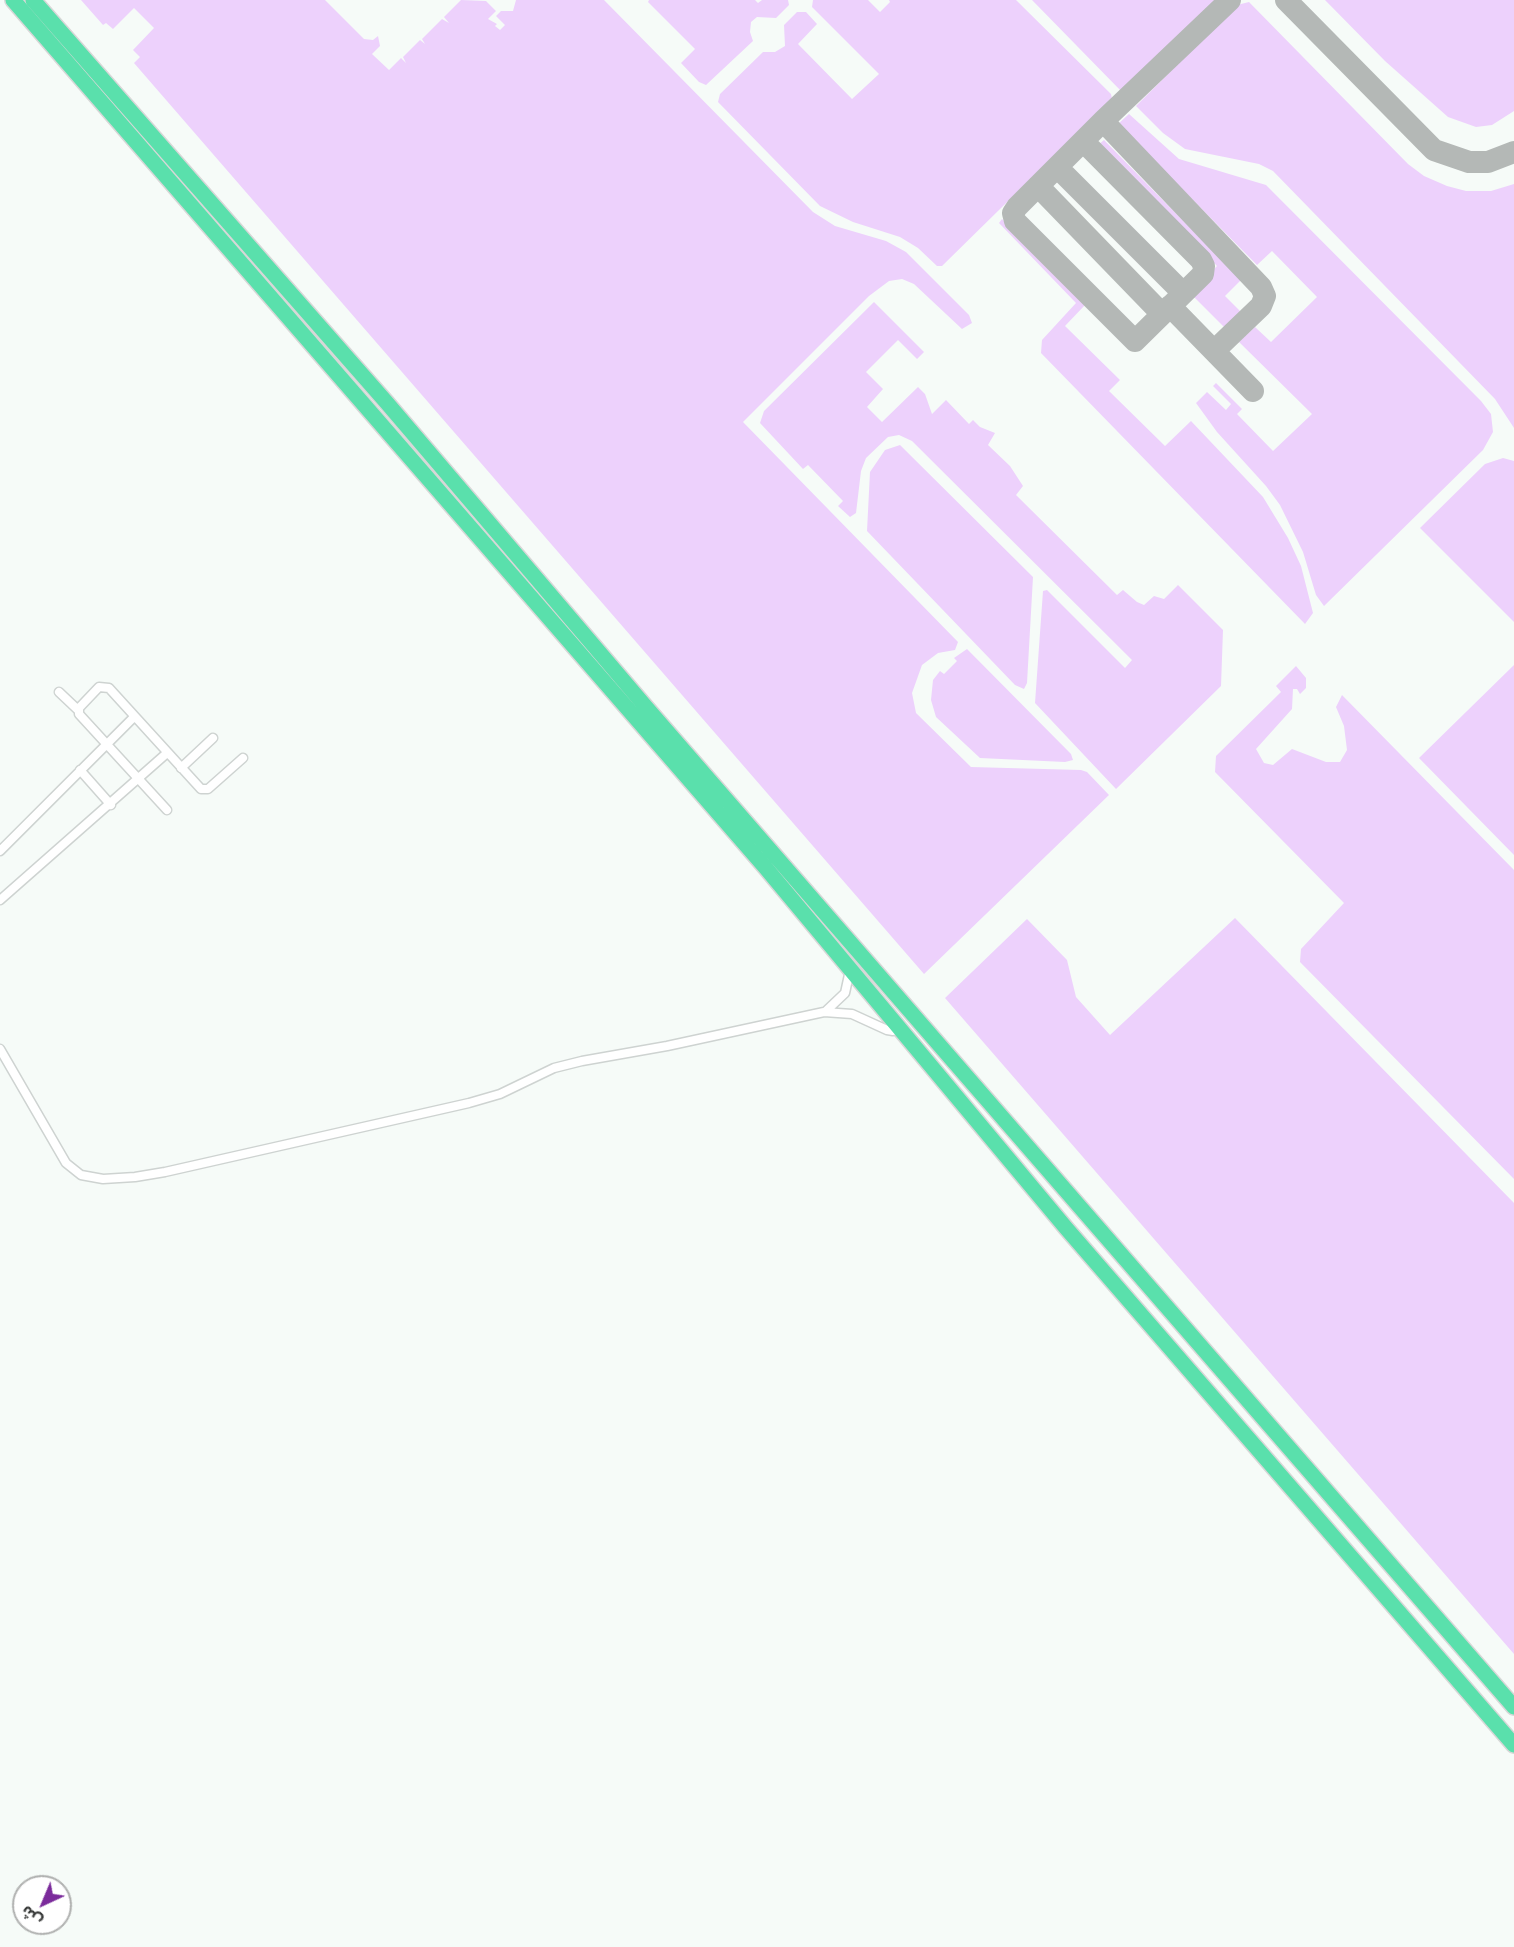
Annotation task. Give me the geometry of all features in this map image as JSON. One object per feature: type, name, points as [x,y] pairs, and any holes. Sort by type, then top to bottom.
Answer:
[{"type":"highway","points":[[13,0],[371,416],[765,867],[1074,1237],[1514,1746]]},
{"type":"highway","points":[[33,0],[387,403],[1514,1707]]},
{"type":"highway","points":[[371,416],[387,403]]},
{"type":"highway","points":[[899,1027],[913,1014]]},
{"type":"street","points":[[78,711],[99,687],[105,685],[204,790],[243,758]]},
{"type":"street","points":[[59,692],[167,810]]},
{"type":"street","points":[[0,851],[134,717]]},
{"type":"street","points":[[181,768],[213,738]]},
{"type":"street","points":[[0,900],[111,805],[167,753]]},
{"type":"street","points":[[80,770],[111,805]]},
{"type":"street","points":[[824,1012],[844,993],[850,970]]},
{"type":"street","points":[[0,1048],[69,1167],[81,1175],[109,1179],[165,1172],[469,1103],[500,1094],[547,1071],[582,1061],[668,1046],[824,1012],[852,1014],[887,1030],[899,1027]]},
{"type":"shaded area","points":[[81,0],[325,0],[364,39],[373,40],[378,36],[380,46],[372,54],[389,70],[401,58],[406,63],[403,57],[420,40],[425,44],[422,39],[442,19],[449,23],[444,17],[461,0],[486,1],[496,11],[488,19],[497,24],[495,26],[500,30],[505,25],[496,16],[501,11],[513,11],[516,0],[604,0],[813,212],[835,226],[886,241],[906,252],[969,315],[972,323],[962,329],[914,284],[902,279],[889,281],[869,296],[743,422],[958,642],[955,650],[938,653],[922,665],[912,693],[916,713],[971,767],[1081,770],[1087,772],[1109,795],[924,974],[134,63],[140,57],[133,50],[154,28],[134,8],[113,29],[106,23],[103,25]]},
{"type":"shaded area","points":[[649,0],[755,0],[758,3],[762,0],[788,0],[789,5],[776,18],[757,17],[751,22],[750,32],[753,41],[706,85],[699,82],[681,63],[695,49],[648,2]]},
{"type":"shaded area","points":[[813,0],[868,0],[880,12],[890,2],[889,0],[1016,0],[1111,94],[1112,99],[942,266],[937,266],[918,248],[900,237],[853,222],[820,206],[718,102],[720,94],[763,52],[775,52],[785,46],[784,25],[797,12],[806,12],[817,24],[798,44],[852,99],[879,74],[812,7]]},
{"type":"shaded area","points":[[1032,0],[1215,0],[1121,91]]},
{"type":"shaded area","points":[[1325,0],[1514,0],[1514,111],[1492,125],[1476,127],[1448,117],[1385,61]]},
{"type":"shaded area","points":[[1249,2],[1408,164],[1424,176],[1466,191],[1491,191],[1514,184],[1514,428],[1495,399],[1273,171],[1259,164],[1185,149],[1163,133],[1136,106],[1237,5]]},
{"type":"shaded area","points":[[1129,114],[1179,159],[1266,185],[1481,401],[1491,414],[1493,432],[1483,450],[1324,606],[1316,595],[1303,552],[1280,505],[1266,486],[1217,432],[1196,403],[1207,392],[1226,410],[1231,404],[1213,386],[1216,383],[1242,409],[1237,414],[1273,451],[1312,414],[1239,342],[1255,327],[1271,342],[1317,297],[1272,251],[1257,265],[1118,124]]},
{"type":"shaded area","points":[[1104,140],[1241,280],[1225,296],[1241,312],[1225,328],[1190,293],[1217,266],[1098,145]]},
{"type":"shaded area","points":[[1002,219],[1085,305],[1065,326],[1120,380],[1109,391],[1165,446],[1191,421],[1263,497],[1288,538],[1301,566],[1313,613],[1305,624],[1041,353],[1042,340],[1076,303],[999,223]]},
{"type":"shaded area","points":[[874,302],[924,352],[917,359],[898,340],[866,372],[883,389],[867,407],[882,422],[918,387],[925,394],[932,414],[946,400],[969,424],[973,420],[980,427],[995,433],[988,445],[1010,466],[1023,486],[1016,495],[1117,595],[1123,590],[1144,605],[1154,596],[1164,599],[1178,585],[1223,630],[1221,686],[1116,789],[1035,703],[1043,591],[1047,590],[1125,668],[1132,660],[912,441],[899,435],[888,437],[866,458],[861,471],[856,513],[850,517],[838,506],[843,501],[808,465],[803,469],[760,423],[764,411]]},
{"type":"shaded area","points":[[900,445],[1033,577],[1027,683],[1024,689],[1015,685],[867,531],[870,472],[885,450]]},
{"type":"shaded area","points":[[1503,458],[1514,461],[1514,622],[1420,528],[1485,464]]},
{"type":"shaded area","points":[[967,649],[1071,754],[1073,760],[1065,762],[980,758],[936,717],[931,700],[933,680],[940,671],[944,674],[957,661],[954,658]]},
{"type":"shaded area","points":[[1514,665],[1514,855],[1419,758]]},
{"type":"shaded area","points":[[1296,666],[1306,678],[1306,688],[1300,694],[1297,689],[1293,689],[1292,709],[1256,749],[1264,763],[1273,765],[1292,749],[1326,762],[1340,762],[1347,750],[1344,726],[1336,707],[1342,695],[1514,870],[1514,1179],[1300,962],[1301,949],[1344,903],[1215,772],[1216,756],[1281,692],[1276,686]]},
{"type":"shaded area","points":[[1235,918],[1514,1203],[1514,1654],[945,998],[1027,919],[1067,960],[1076,997],[1110,1035]]},
{"type":"taxiway","points":[[1083,141],[1201,260],[1204,266],[1203,274],[1135,341],[1015,221],[1013,213],[1017,207],[1103,121],[1230,0]]},
{"type":"taxiway","points":[[1286,0],[1434,150],[1469,162],[1488,162],[1514,152]]},
{"type":"taxiway","points":[[1103,121],[1261,287],[1265,296],[1261,306],[1214,351]]},
{"type":"taxiway","points":[[1057,167],[1183,293]]},
{"type":"taxiway","points":[[1038,186],[1162,314]]},
{"type":"taxiway","points":[[1170,306],[1253,391]]}]
